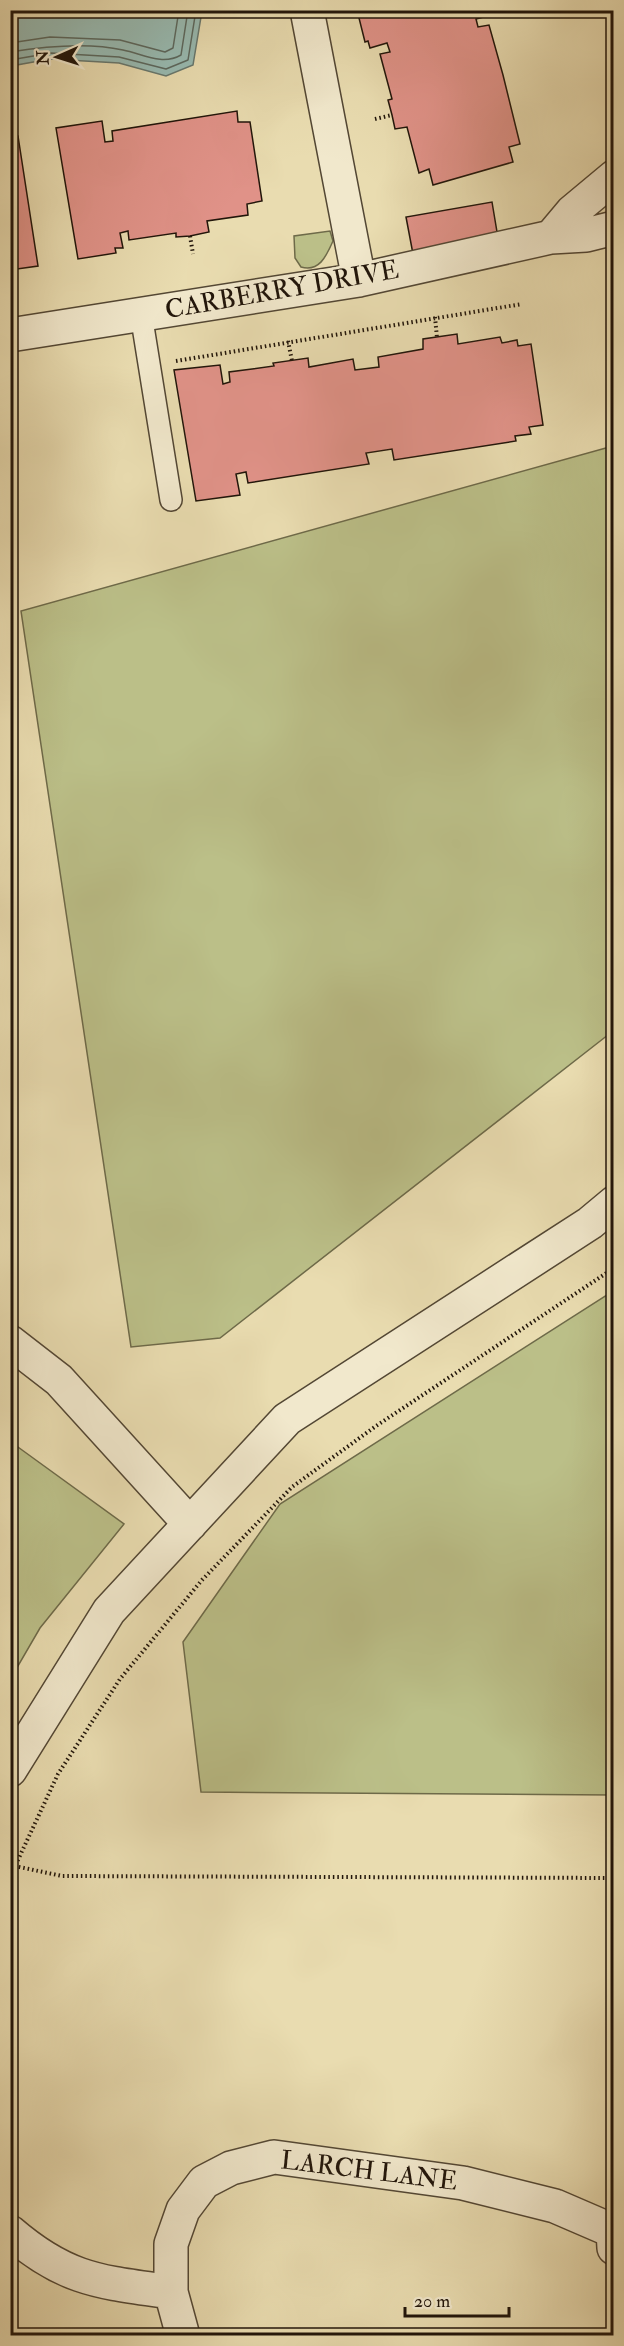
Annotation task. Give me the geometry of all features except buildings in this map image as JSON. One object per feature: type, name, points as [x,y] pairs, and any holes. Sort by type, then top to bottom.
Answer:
[{"type":"street","points":[[307,10],[358,280]]},
{"type":"street","points":[[551,237],[572,212],[614,177]]},
{"type":"street","name":"CARBERRY DRIVE","points":[[10,335],[358,280],[551,237],[586,235],[614,228]]},
{"type":"street","points":[[10,1770],[109,1611],[288,1419],[590,1224],[614,1203]]},
{"type":"street","points":[[10,1342],[59,1380],[190,1524]]},
{"type":"street","name":"LARCH LANE","points":[[183,2336],[171,2292],[171,2244],[183,2210],[204,2182],[231,2168],[274,2157],[464,2182],[555,2206],[613,2231]]},
{"type":"street","points":[[613,2231],[614,2248]]},
{"type":"street","points":[[10,2232],[69,2273],[94,2281],[171,2292]]},
{"type":"lane","points":[[141,314],[171,500]]},
{"type":"path","points":[[375,119],[392,115]]},
{"type":"path","points":[[190,236],[193,254]]},
{"type":"path","points":[[173,361],[522,304]]},
{"type":"path","points":[[435,318],[437,338]]},
{"type":"path","points":[[288,342],[292,361]]},
{"type":"path","points":[[10,1877],[13,1865],[58,1774],[120,1679],[202,1580],[292,1487],[376,1426],[614,1268]]},
{"type":"path","points":[[13,1865],[63,1876],[614,1878]]},
{"type":"path","points":[[614,2086],[614,2091]]},
{"type":"green space","points":[[330,231],[333,241],[321,262],[313,267],[301,267],[295,258],[294,236]]},
{"type":"green space","points":[[613,446],[613,1031],[220,1338],[131,1347],[21,611]]},
{"type":"green space","points":[[613,1291],[613,1795],[201,1792],[183,1642],[280,1504]]},
{"type":"green space","points":[[11,1442],[124,1524],[40,1628],[11,1678]]},
{"type":"water","points":[[11,10],[202,11],[193,65],[166,76],[119,63],[50,59],[11,66]]}]
